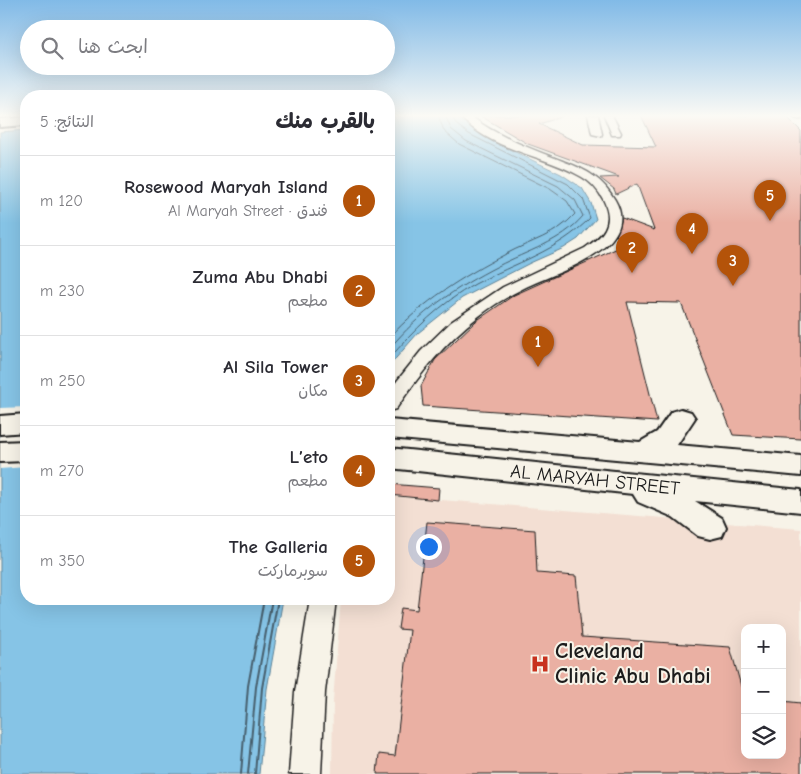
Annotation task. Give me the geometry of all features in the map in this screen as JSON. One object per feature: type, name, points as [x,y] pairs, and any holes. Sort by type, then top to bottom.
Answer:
[{"type":"street","points":[[395,397],[429,351],[466,317],[508,290],[593,249],[610,233],[615,221],[610,202],[595,181],[587,175],[528,151]]},
{"type":"street","points":[[643,452],[667,439],[681,418]]},
{"type":"street","points":[[0,425],[20,423]]},
{"type":"street","name":"AL MARYAH STREET","points":[[395,430],[801,466]]},
{"type":"street","points":[[0,452],[20,451]]},
{"type":"street","name":"AL MARYAH STREET","points":[[395,459],[801,501]]},
{"type":"street","points":[[620,483],[684,509],[710,527]]},
{"type":"street","points":[[305,774],[310,692],[322,605]]},
{"type":"shaded area","name":"Cleveland Clinic Abu Dhabi","points":[[395,496],[801,529],[801,774],[332,774],[333,701],[341,605],[395,605]]},
{"type":"water","points":[[0,151],[20,151],[20,605],[282,605],[267,689],[259,774],[0,774]]},
{"type":"water","points":[[395,151],[513,151],[561,174],[582,188],[591,203],[596,219],[578,239],[564,248],[462,298],[418,333],[395,359]]},
{"type":"pier","points":[[20,407],[20,467],[0,469],[0,408]]},
{"type":"building","points":[[548,151],[801,151],[801,439],[733,435],[681,303],[627,302],[657,422],[423,406],[421,386],[435,360],[476,321],[514,295],[640,238],[616,236],[622,218],[654,230],[637,184],[616,194],[614,189],[600,178],[619,177]]},
{"type":"building","points":[[395,484],[439,488],[438,500],[395,496]]},
{"type":"building","points":[[427,522],[535,530],[537,573],[576,576],[582,637],[730,647],[741,686],[741,759],[786,759],[786,701],[801,703],[801,774],[377,774],[379,754],[395,756],[410,630],[398,629],[401,608],[417,610]]},
{"type":"place","name":"The Galleria","points":[[770,221]]},
{"type":"place","name":"L’eto","points":[[692,254]]},
{"type":"place","name":"Zuma Abu Dhabi","points":[[632,273]]},
{"type":"place","name":"Al Sila Tower","points":[[733,286]]},
{"type":"place","name":"Rosewood Maryah Island","points":[[538,367]]},
{"type":"place","name":"Cleveland Clinic Abu Dhabi","points":[[540,664]]}]
